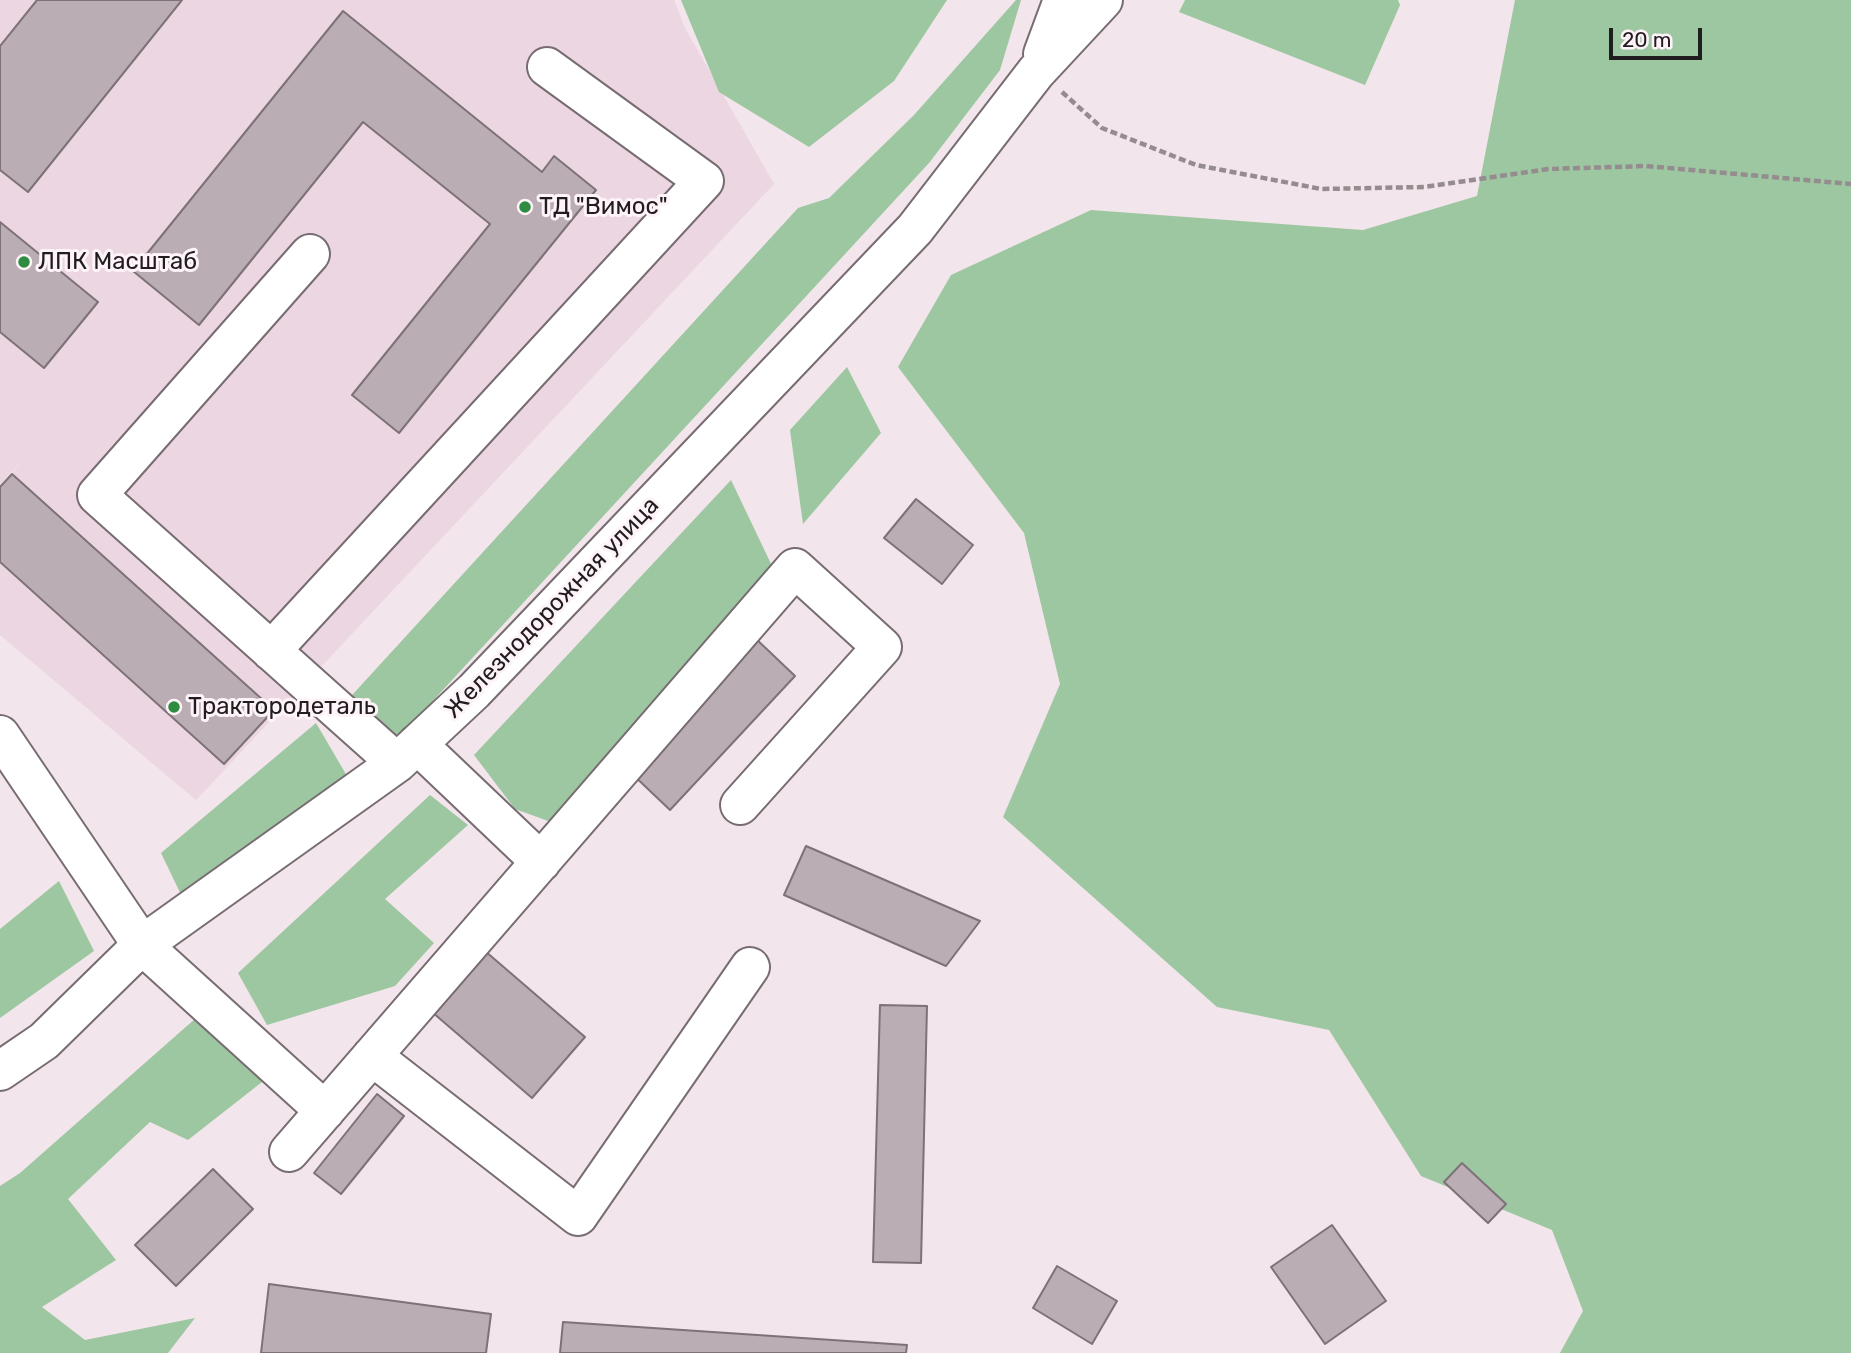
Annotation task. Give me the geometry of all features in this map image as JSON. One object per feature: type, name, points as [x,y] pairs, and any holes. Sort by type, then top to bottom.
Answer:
[{"type":"street","points":[[1036,72],[1063,0]]},
{"type":"street","points":[[1036,72],[1103,0]]},
{"type":"street","points":[[271,651],[704,181],[547,67]]},
{"type":"street","name":"Железнодорожная улица","points":[[0,1070],[44,1041],[142,945],[407,753],[483,681],[915,229],[1036,72]]},
{"type":"street","points":[[310,254],[97,495],[271,651],[407,753],[541,862]]},
{"type":"street","points":[[289,1152],[795,568],[882,647],[740,805]]},
{"type":"street","points":[[0,735],[142,945],[325,1111]]},
{"type":"street","points":[[372,1056],[578,1216],[750,967]]},
{"type":"path","points":[[1036,72],[1069,97],[1102,128],[1196,165],[1321,188],[1424,187],[1548,169],[1646,166],[1851,184]]},
{"type":"shaded area","points":[[0,0],[674,0],[685,28],[774,184],[196,800],[0,635],[0,488],[25,457],[0,485]]},
{"type":"green space","points":[[681,0],[947,0],[894,81],[809,147],[719,92]]},
{"type":"green space","points":[[1016,0],[1021,0],[1000,70],[929,163],[405,731],[382,740],[332,717],[798,208],[829,198],[914,115]]},
{"type":"green space","points":[[1185,0],[1398,0],[1400,5],[1365,85],[1179,12]]},
{"type":"green space","points":[[1515,0],[1851,0],[1851,1353],[1560,1353],[1583,1311],[1552,1230],[1421,1176],[1329,1030],[1217,1007],[1003,817],[1060,684],[1024,533],[898,367],[951,275],[1091,210],[1363,230],[1477,196]]},
{"type":"green space","points":[[847,367],[881,433],[803,524],[790,430]]},
{"type":"green space","points":[[731,480],[773,568],[551,822],[515,809],[474,755]]},
{"type":"green space","points":[[316,723],[347,776],[187,907],[161,853]]},
{"type":"green space","points":[[430,795],[468,825],[385,899],[434,943],[395,986],[267,1025],[238,973]]},
{"type":"green space","points":[[59,881],[94,951],[0,1018],[0,929]]},
{"type":"green space","points":[[213,1003],[262,1082],[188,1140],[150,1122],[68,1199],[116,1260],[42,1307],[85,1340],[195,1318],[168,1353],[0,1353],[0,1186],[20,1173]]},
{"type":"building","points":[[37,0],[182,0],[28,192],[0,170],[0,46]]},
{"type":"building","name":"ТД \"Вимос\"","points":[[343,11],[542,172],[554,156],[596,190],[399,433],[352,395],[490,224],[363,122],[199,325],[133,271]]},
{"type":"building","name":"ЛПК Масштаб","points":[[0,222],[98,302],[44,368],[0,332]]},
{"type":"building","points":[[12,474],[274,710],[224,764],[0,562],[0,487]]},
{"type":"building","points":[[916,499],[973,545],[942,584],[884,538]]},
{"type":"building","points":[[753,636],[795,676],[670,810],[628,770]]},
{"type":"building","points":[[806,846],[980,921],[946,966],[784,895]]},
{"type":"building","points":[[485,951],[585,1037],[532,1098],[432,1012]]},
{"type":"building","points":[[880,1005],[927,1006],[921,1263],[873,1262]]},
{"type":"building","points":[[377,1094],[404,1116],[341,1194],[314,1173]]},
{"type":"building","points":[[1462,1163],[1506,1204],[1488,1223],[1444,1182]]},
{"type":"building","points":[[213,1169],[253,1209],[176,1286],[135,1245]]},
{"type":"building","points":[[1332,1225],[1386,1301],[1325,1344],[1271,1267]]},
{"type":"building","points":[[1057,1266],[1117,1301],[1092,1344],[1033,1308]]},
{"type":"building","points":[[269,1284],[491,1314],[486,1353],[261,1353]]},
{"type":"building","points":[[563,1322],[907,1345],[906,1353],[560,1353]]},
{"type":"place","name":"ТД \"Вимос\"","points":[[525,207]]},
{"type":"place","name":"ЛПК Масштаб","points":[[24,262]]},
{"type":"place","name":"Трактородеталь","points":[[174,707]]}]
